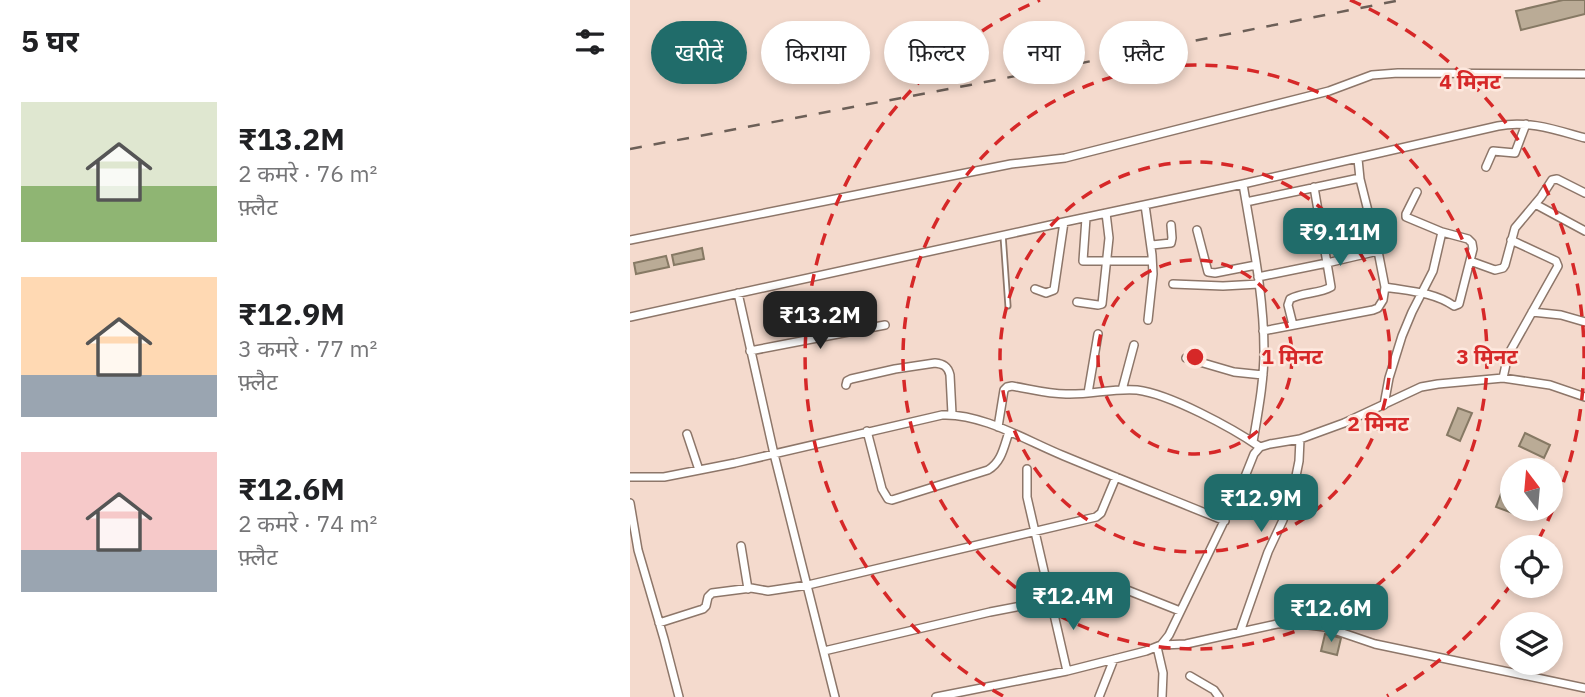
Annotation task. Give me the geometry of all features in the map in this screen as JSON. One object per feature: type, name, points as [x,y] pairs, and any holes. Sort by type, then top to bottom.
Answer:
[{"type":"street","points":[[630,240],[1011,164],[1065,158],[1329,91],[1372,75],[1398,72],[1585,74]]},
{"type":"street","points":[[630,317],[1358,159],[1498,126],[1515,123],[1538,125],[1585,138]]},
{"type":"street","points":[[1486,167],[1495,150],[1515,153],[1526,124]]},
{"type":"street","points":[[1263,331],[1373,310],[1378,308],[1383,300],[1385,287],[1360,179],[1358,159]]},
{"type":"street","points":[[1246,202],[1360,179]]},
{"type":"street","points":[[1470,261],[1499,270],[1505,265],[1518,223],[1552,180],[1585,193]]},
{"type":"street","points":[[1159,646],[1169,635],[1242,484],[1257,445],[1263,375],[1263,331],[1243,184]]},
{"type":"street","points":[[1293,325],[1288,301],[1298,295],[1330,289],[1332,285],[1314,187]]},
{"type":"street","points":[[1385,287],[1423,293],[1457,306],[1459,304],[1473,246],[1471,241],[1409,220],[1406,214],[1417,192]]},
{"type":"street","points":[[1535,204],[1585,231]]},
{"type":"street","points":[[1145,205],[1152,245],[1149,320]]},
{"type":"street","points":[[1077,302],[1102,304],[1110,231],[1106,213]]},
{"type":"street","points":[[1321,227],[1368,215]]},
{"type":"street","points":[[1086,218],[1083,261],[1152,261]]},
{"type":"street","points":[[1035,289],[1046,293],[1054,290],[1065,222]]},
{"type":"street","points":[[1152,245],[1171,243],[1171,225]]},
{"type":"street","points":[[1197,230],[1208,272],[1256,265]]},
{"type":"street","points":[[1384,405],[1388,377],[1412,312],[1433,271],[1442,232]]},
{"type":"street","points":[[1503,378],[1508,355],[1557,269],[1556,261],[1511,240]]},
{"type":"street","points":[[1173,284],[1223,286],[1258,281],[1378,251]]},
{"type":"street","points":[[738,293],[774,454],[835,697]]},
{"type":"street","points":[[1532,312],[1585,321]]},
{"type":"street","points":[[750,351],[885,324]]},
{"type":"street","points":[[1088,393],[1098,334]]},
{"type":"street","points":[[1122,390],[1134,345]]},
{"type":"street","points":[[1185,358],[1234,372],[1263,375]]},
{"type":"street","points":[[846,385],[851,379],[895,369],[942,364],[949,369],[952,414]]},
{"type":"street","points":[[998,427],[1004,390],[1007,387],[1064,394],[1122,390],[1146,392],[1210,418],[1257,445],[1300,439],[1344,423],[1420,387],[1438,384],[1503,378],[1550,385],[1585,397]]},
{"type":"street","points":[[630,477],[664,477],[952,414],[968,416],[998,427],[1224,520]]},
{"type":"street","points":[[867,432],[883,489],[888,499],[892,500],[995,466],[1009,432]]},
{"type":"street","points":[[687,434],[699,470]]},
{"type":"street","points":[[1240,632],[1268,552],[1283,520],[1295,481],[1300,439]]},
{"type":"street","points":[[1027,469],[1027,497],[1067,671]]},
{"type":"street","points":[[659,623],[703,609],[712,593],[748,589],[768,591],[808,585],[1096,517],[1101,513],[1116,477]]},
{"type":"street","points":[[630,503],[638,550],[679,697]]},
{"type":"street","points":[[741,546],[748,589]]},
{"type":"street","points":[[824,651],[1051,599],[1109,589],[1120,588],[1136,592],[1180,611]]},
{"type":"street","points":[[936,697],[1067,671],[1159,646],[1186,644],[1292,623],[1325,627],[1375,644],[1585,688]]},
{"type":"street","points":[[1159,646],[1163,673],[1162,697]]},
{"type":"street","points":[[1099,697],[1114,659]]},
{"type":"street","points":[[1190,676],[1214,690],[1219,697]]},
{"type":"lane","points":[[1003,235],[1008,306]]},
{"type":"building","points":[[1563,0],[1585,0],[1585,14],[1521,30],[1516,11]]},
{"type":"building","points":[[702,248],[704,259],[674,265],[672,255]]},
{"type":"building","points":[[666,256],[669,267],[636,274],[634,263]]},
{"type":"building","points":[[1458,408],[1472,413],[1460,441],[1447,435]]},
{"type":"building","points":[[1525,433],[1550,445],[1544,458],[1519,446]]},
{"type":"building","points":[[1325,634],[1341,638],[1337,655],[1321,651]]},
{"type":"railway","points":[[630,149],[1401,0]]}]
